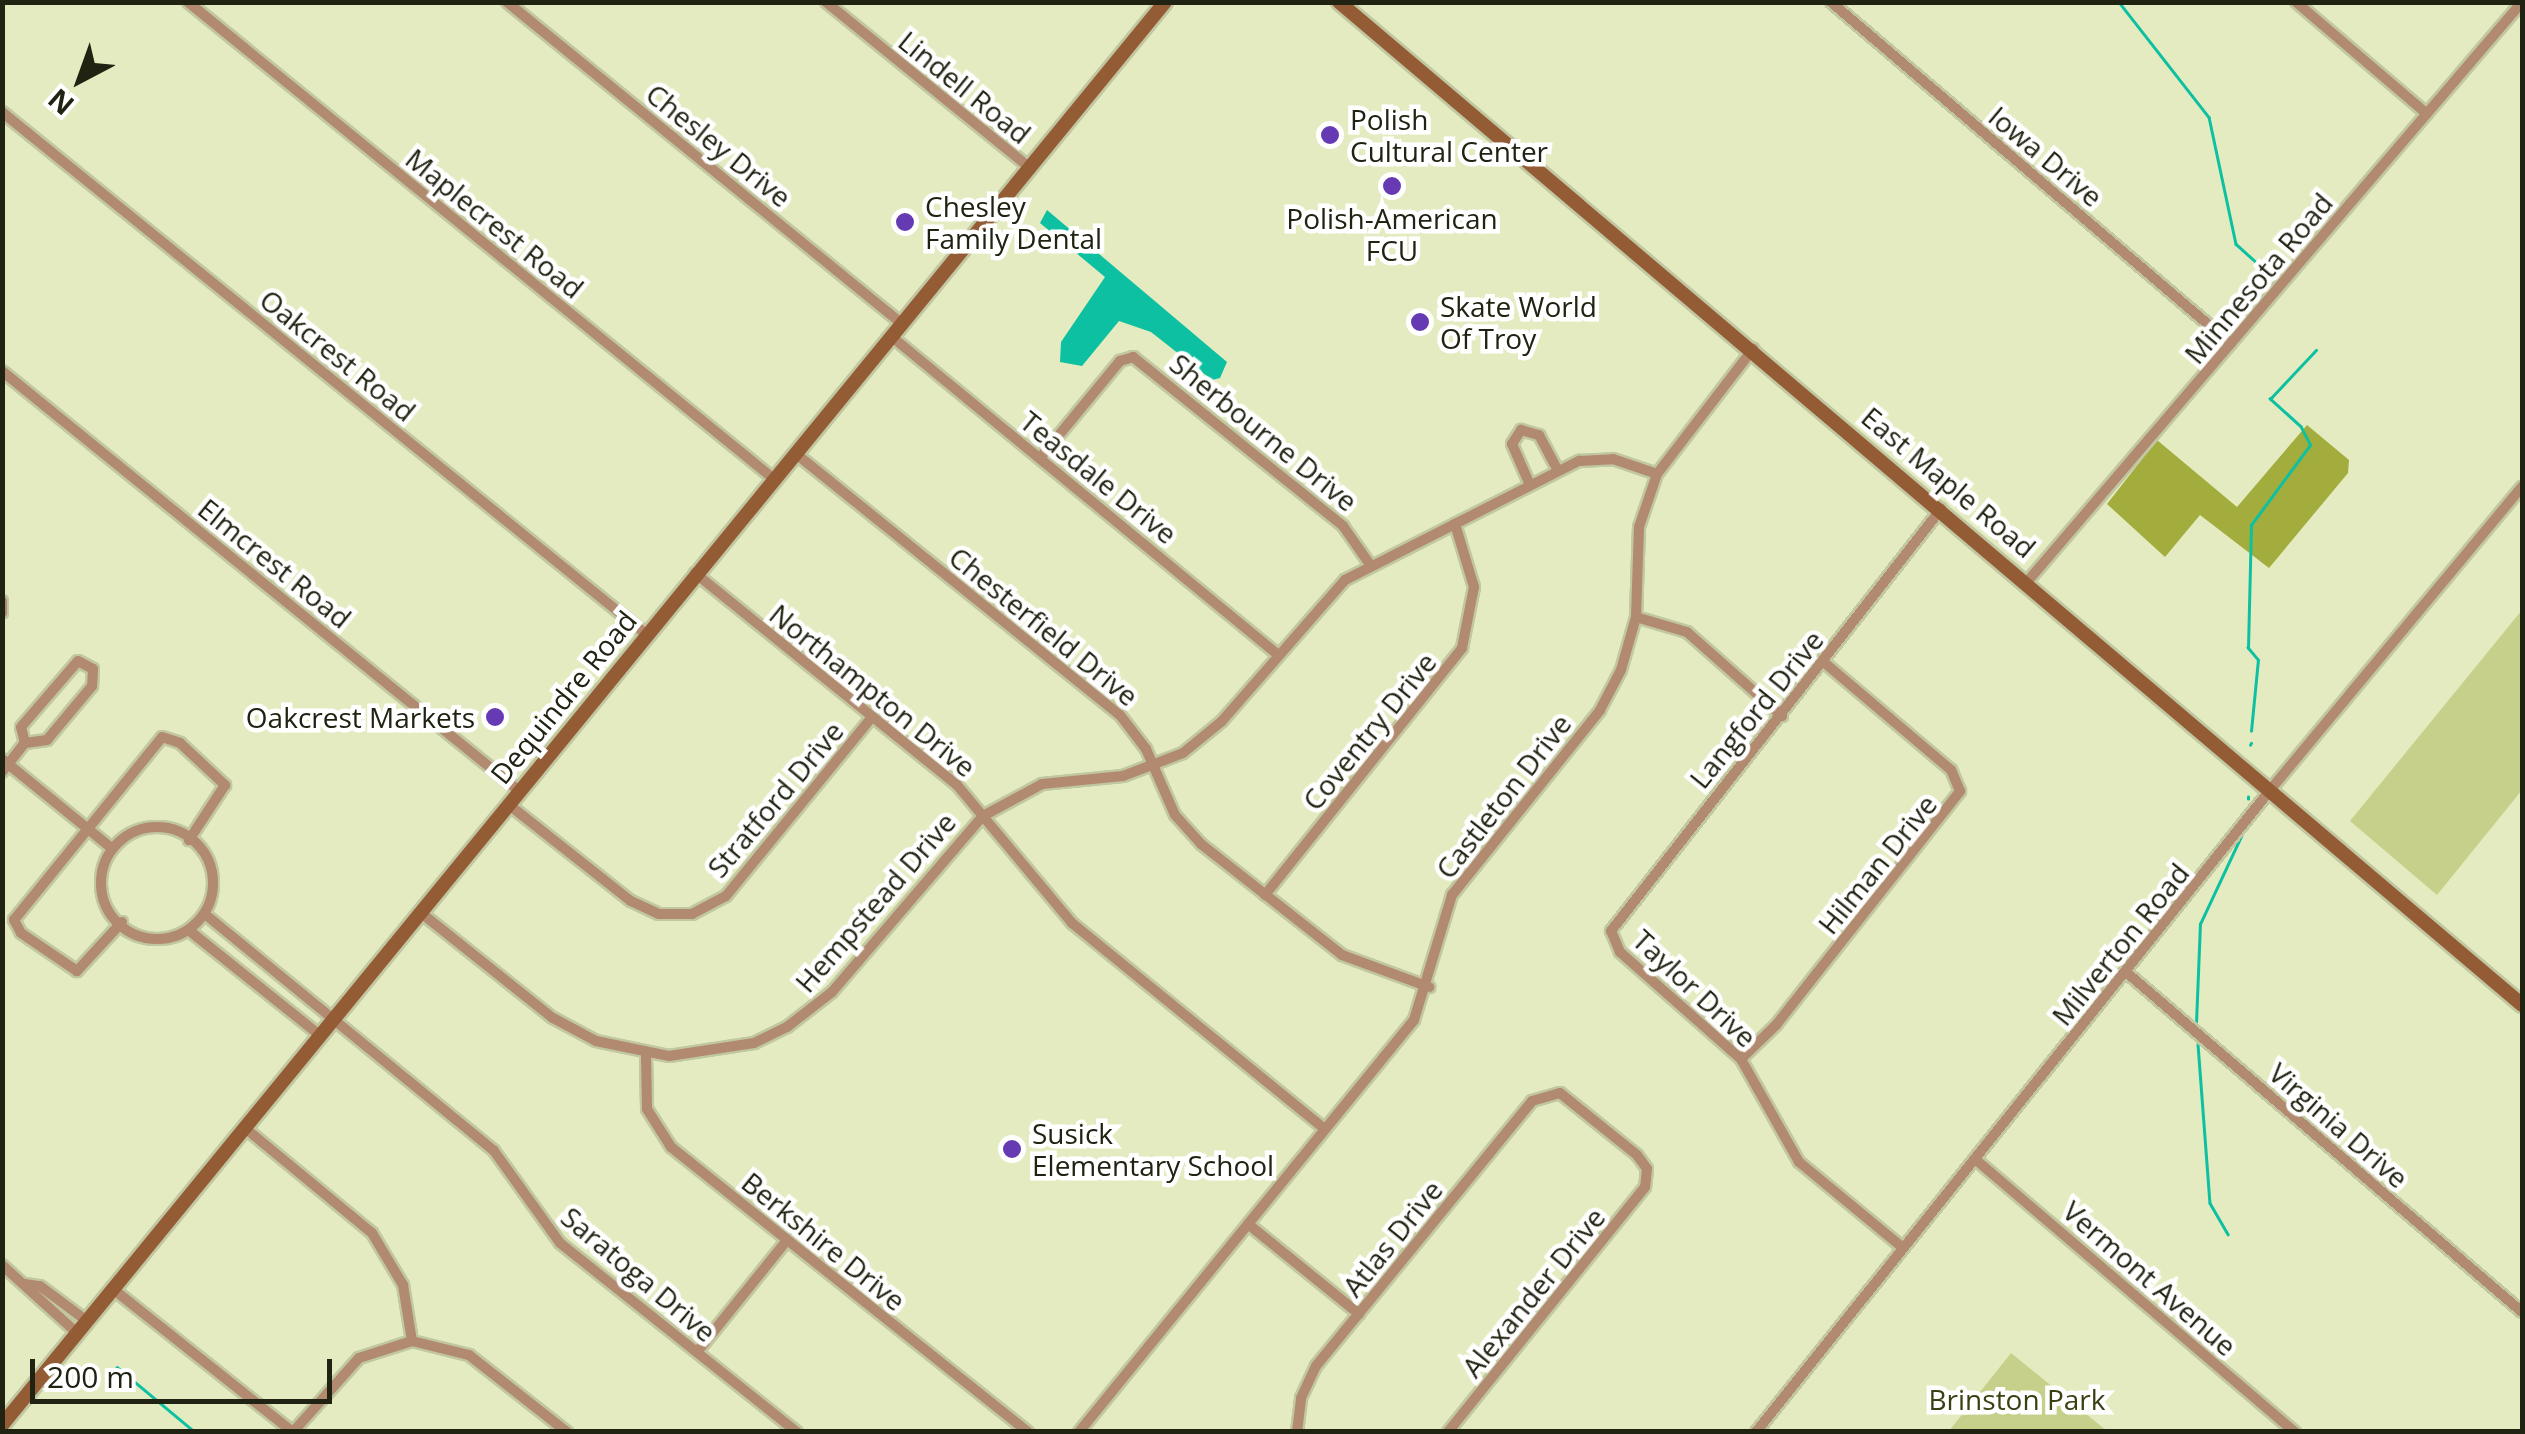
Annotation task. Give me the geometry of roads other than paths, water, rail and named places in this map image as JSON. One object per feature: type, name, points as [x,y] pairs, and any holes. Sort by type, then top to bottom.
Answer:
[{"type":"main road","name":"Dequindre Road","points":[[2,1425],[1165,2]]},
{"type":"main road","name":"East Maple Road","points":[[1338,2],[1753,348],[2522,1004]]},
{"type":"street","name":"Maplecrest Road","points":[[188,2],[774,480]]},
{"type":"street","name":"Chesley Drive","points":[[507,2],[902,323]]},
{"type":"street","name":"Lindell Road","points":[[826,2],[1030,168]]},
{"type":"street","name":"Iowa Drive","points":[[1831,2],[2232,344]]},
{"type":"street","points":[[2296,2],[2427,114]]},
{"type":"street","name":"Minnesota Road","points":[[2027,582],[2522,2]]},
{"type":"street","name":"Oakcrest Road","points":[[2,112],[646,634]]},
{"type":"street","name":"Teasdale Drive","points":[[891,336],[1277,654]]},
{"type":"street","name":"Castleton Drive","points":[[1079,1432],[1414,1020],[1429,987],[1439,924],[1452,895],[1600,710],[1622,670],[1636,617],[1639,527],[1657,474],[1753,348]]},
{"type":"street","name":"Sherbourne Drive","points":[[1040,458],[1120,361],[1134,356],[1344,526],[1371,566]]},
{"type":"street","name":"Elmcrest Road","points":[[2,370],[518,790]]},
{"type":"street","points":[[1530,485],[1512,444],[1520,430],[1539,435],[1558,470]]},
{"type":"street","name":"Chesterfield Drive","points":[[796,453],[1120,714],[1185,829],[1356,962],[1429,987]]},
{"type":"street","name":"Hempstead Drive","points":[[420,912],[552,1018],[596,1041],[646,1054],[726,1052],[800,1018],[844,979],[983,816],[1042,784],[1152,767],[1207,735],[1328,592],[1558,470],[1601,458],[1657,474]]},
{"type":"street","name":"Milverton Road","points":[[1756,1432],[2271,789],[2518,503],[2522,488]]},
{"type":"street","name":"Langford Drive","points":[[1611,938],[1618,915],[1825,663],[1941,509]]},
{"type":"street","name":"Coventry Drive","points":[[1265,895],[1462,648],[1474,587],[1454,524]]},
{"type":"street","name":"Northampton Drive","points":[[695,573],[872,717],[983,816],[1072,924],[1325,1128]]},
{"type":"street","points":[[2,601],[2,613]]},
{"type":"street","points":[[1636,617],[1687,632],[1782,716]]},
{"type":"street","name":"Hilman Drive","points":[[1741,1058],[1776,1025],[1960,791],[1952,770],[1825,663]]},
{"type":"street","points":[[25,744],[24,722],[69,666],[88,664],[92,686],[47,740],[25,744],[5,765],[108,846]]},
{"type":"street","name":"Stratford Drive","points":[[508,804],[630,901],[659,914],[692,914],[726,896],[872,717]]},
{"type":"street","points":[[122,922],[77,971],[64,968],[16,926],[16,912],[55,877],[84,827],[130,782],[156,740],[168,736],[226,784],[188,840]]},
{"type":"street","points":[[144,829],[188,840],[207,858],[216,880],[199,924],[157,940],[122,922],[100,887],[108,846],[144,829]]},
{"type":"street","points":[[199,924],[320,1036]]},
{"type":"street","name":"Saratoga Drive","points":[[199,924],[334,1021],[494,1150],[550,1234],[797,1432]]},
{"type":"street","name":"Taylor Drive","points":[[1611,938],[1741,1058],[1800,1162],[1903,1248]]},
{"type":"street","name":"Virginia Drive","points":[[2126,972],[2522,1312]]},
{"type":"street","name":"Berkshire Drive","points":[[646,1054],[644,1098],[658,1132],[1028,1432]]},
{"type":"street","name":"Alexander Drive","points":[[1448,1432],[1641,1194],[1648,1178],[1637,1154],[1571,1098],[1552,1092]]},
{"type":"street","name":"Atlas Drive","points":[[1297,1432],[1306,1382],[1532,1102],[1552,1092]]},
{"type":"street","points":[[244,1128],[378,1241],[403,1286],[412,1341]]},
{"type":"street","name":"Vermont Avenue","points":[[1975,1159],[2295,1432]]},
{"type":"street","points":[[1248,1224],[1359,1314]]},
{"type":"street","points":[[697,1352],[787,1240]]},
{"type":"street","points":[[2,1265],[26,1284],[40,1286],[82,1327]]},
{"type":"street","points":[[113,1289],[293,1432],[359,1358],[412,1341],[469,1355],[567,1432]]},
{"type":"water","points":[[1047,210],[1227,362],[1220,378],[1212,380],[1151,332],[1119,321],[1082,366],[1060,362],[1061,342],[1105,277],[1040,223]]},
{"type":"waterway","points":[[2119,2],[2209,117],[2236,244],[2275,279]]},
{"type":"waterway","points":[[2251,731],[2258,660],[2248,648],[2251,525],[2310,445],[2301,427],[2270,399],[2316,350]]},
{"type":"waterway","points":[[2196,1023],[2200,924],[2244,830]]},
{"type":"waterway","points":[[2198,1044],[2210,1203],[2228,1234]]},
{"type":"waterway","points":[[117,1367],[195,1432]]},
{"type":"place","name":"Polish Cultural Center","points":[[1330,135]]},
{"type":"place","name":"Polish-American FCU","points":[[1392,186]]},
{"type":"place","name":"Chesley Family Dental","points":[[905,222]]},
{"type":"place","name":"Skate World Of Troy","points":[[1420,322]]},
{"type":"place","name":"Oakcrest Markets","points":[[495,717]]},
{"type":"place","name":"Susick Elementary School","points":[[1012,1149]]},
{"type":"park label","name":"Brinston Park","points":[[2017,1399]]}]
